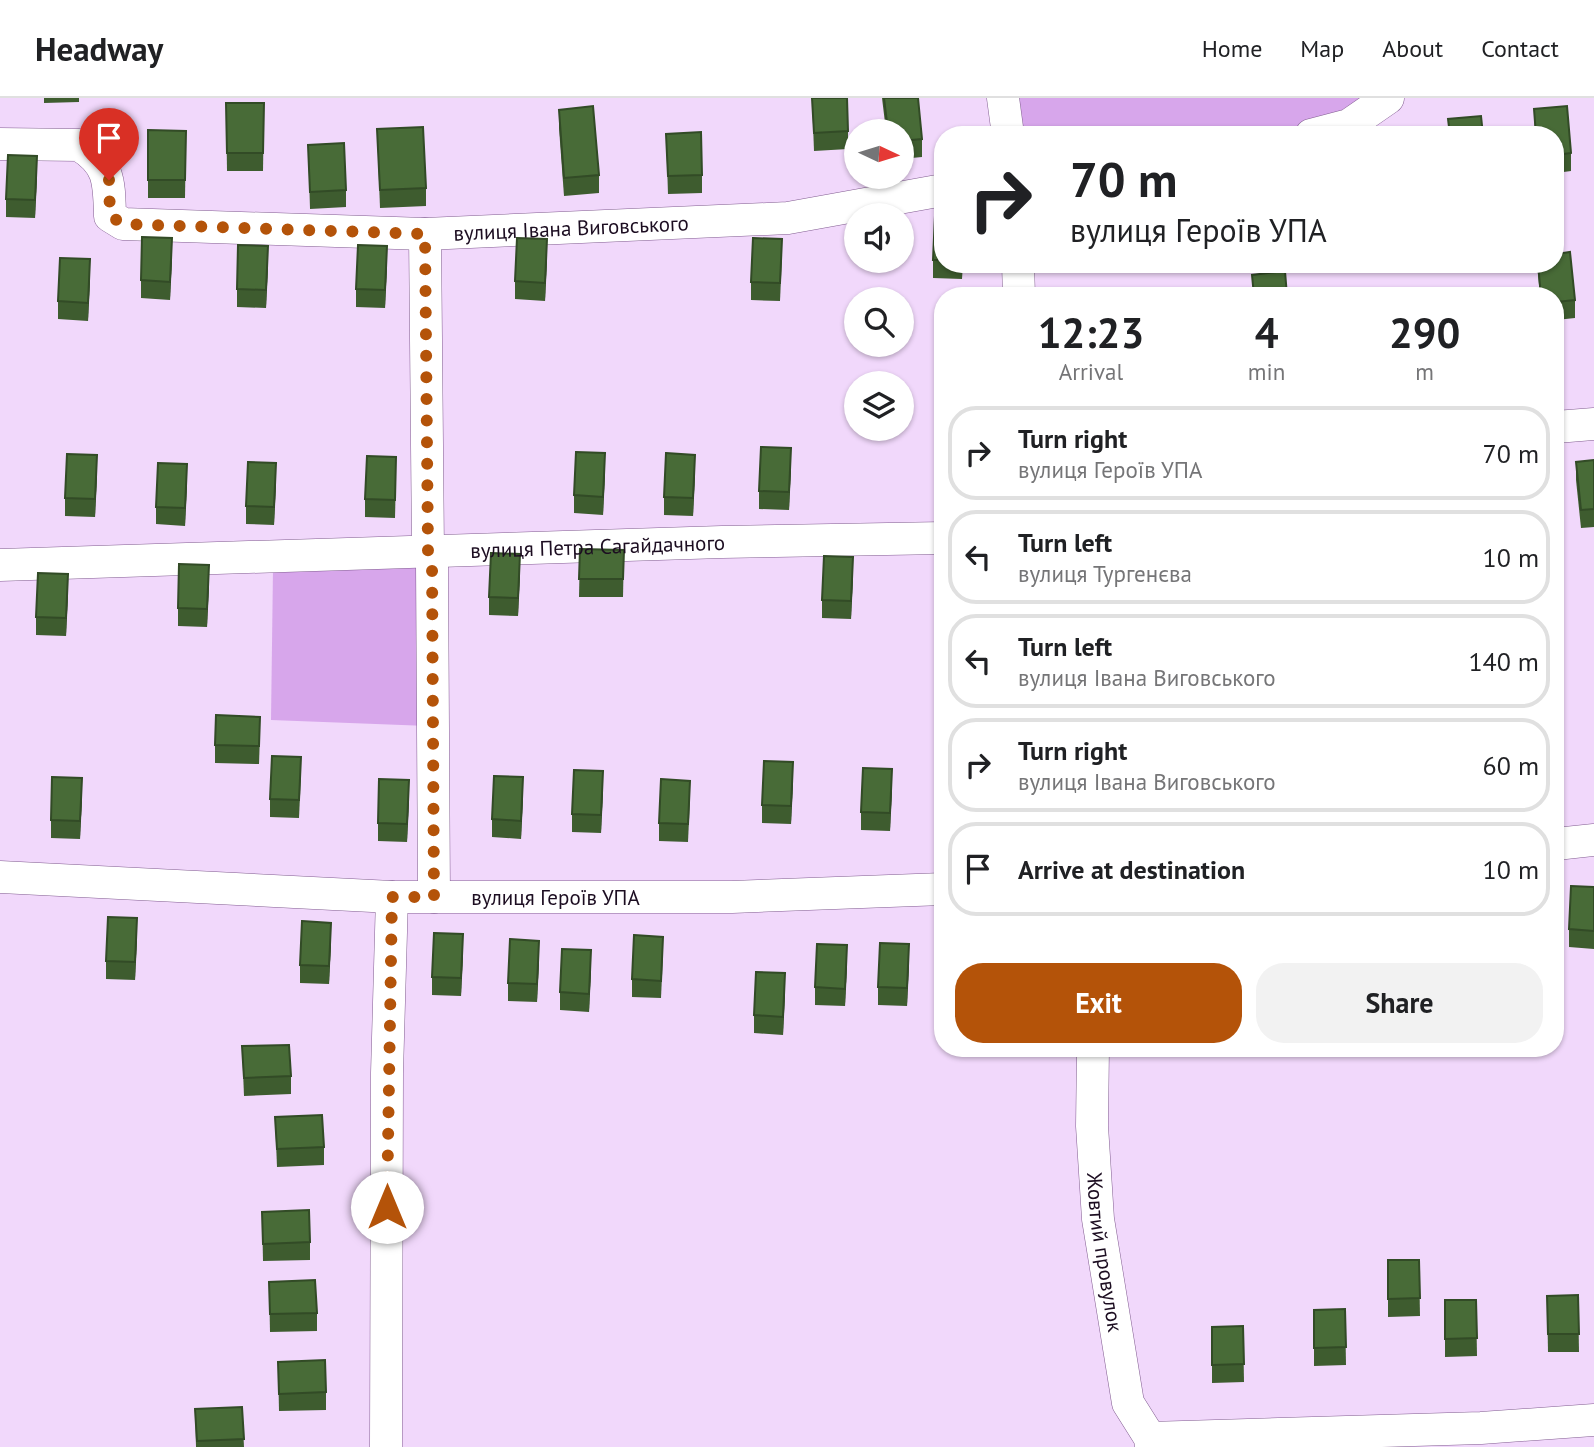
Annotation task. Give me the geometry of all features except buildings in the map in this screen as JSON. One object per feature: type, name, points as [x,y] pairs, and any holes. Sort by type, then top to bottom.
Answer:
[{"type":"street","points":[[1003,98],[1007,126]]},
{"type":"street","points":[[1345,126],[1388,98]]},
{"type":"street","name":"вулиця Івана Виговського","points":[[0,144],[79,145],[90,152],[109,180],[110,216],[123,224],[425,234],[788,218],[934,192]]},
{"type":"street","points":[[425,234],[428,551],[432,562],[434,897]]},
{"type":"street","points":[[1564,426],[1594,424]]},
{"type":"street","name":"вулиця Петра Сагайдачного","points":[[0,565],[934,538]]},
{"type":"street","points":[[1564,843],[1594,840]]},
{"type":"street","name":"вулиця Героїв УПА","points":[[0,877],[392,897],[732,897],[934,889]]},
{"type":"street","points":[[386,1447],[387,1073],[392,897]]},
{"type":"street","name":"Жовтий провулок","points":[[1093,1057],[1092,1126],[1098,1219],[1128,1403],[1150,1443]]},
{"type":"street","points":[[1150,1443],[1481,1428],[1594,1420]]},
{"type":"shaded area","points":[[1008,98],[1377,98],[1309,126],[1012,126]]},
{"type":"shaded area","points":[[422,559],[428,726],[271,720],[273,569]]},
{"type":"route","points":[[109,180],[110,216],[123,224],[425,234],[428,551],[432,562],[434,897],[392,897],[387,1073],[387,1207]]}]
